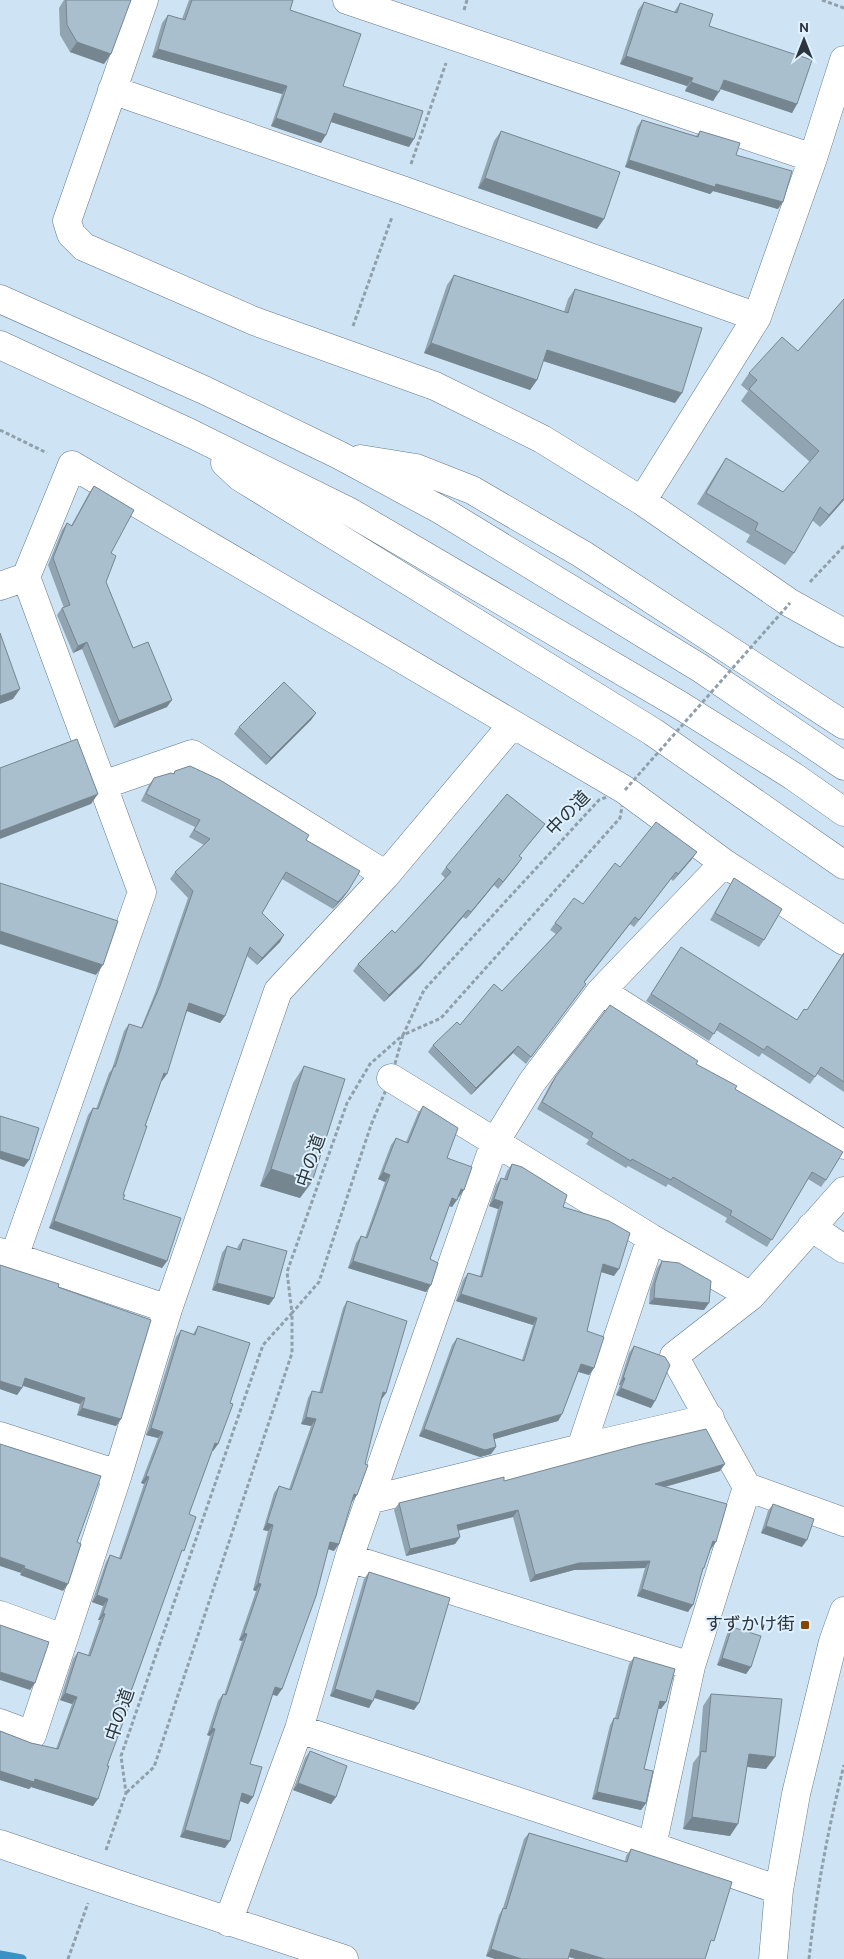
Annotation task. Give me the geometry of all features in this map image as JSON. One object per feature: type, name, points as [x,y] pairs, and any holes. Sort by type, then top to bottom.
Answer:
[{"type":"street","points":[[144,0],[68,220],[71,234],[84,247],[254,321],[435,386],[542,439],[642,502],[790,603],[844,633]]},
{"type":"street","points":[[346,0],[813,158]]},
{"type":"street","points":[[642,502],[757,317],[813,158],[844,60]]},
{"type":"street","points":[[112,90],[411,193],[757,317]]},
{"type":"street","points":[[0,299],[204,390],[338,455],[441,510],[700,668],[844,766]]},
{"type":"street","points":[[0,346],[192,434],[350,512],[678,704],[793,776],[844,812]]},
{"type":"street","points":[[192,434],[240,477],[653,732],[844,865]]},
{"type":"street","points":[[338,455],[416,468],[472,490],[582,554],[844,724]]},
{"type":"street","points":[[168,1309],[7,1254],[142,892],[26,576],[72,465],[624,790],[724,864],[844,941]]},
{"type":"street","points":[[0,586],[26,576]]},
{"type":"street","points":[[0,1723],[32,1735],[118,1474],[168,1309],[278,991],[386,875],[512,725]]},
{"type":"street","points":[[103,785],[192,754],[386,875]]},
{"type":"street","points":[[228,1922],[299,1729],[349,1558],[495,1142],[532,1082],[601,991],[724,864]]},
{"type":"street","points":[[601,991],[844,1145]]},
{"type":"street","points":[[391,1078],[650,1238],[751,1296]]},
{"type":"street","points":[[844,1191],[751,1296],[674,1356],[747,1487],[844,1522]]},
{"type":"street","points":[[811,1227],[844,1249]]},
{"type":"street","points":[[581,1448],[650,1238]]},
{"type":"street","points":[[369,1500],[710,1418]]},
{"type":"street","points":[[0,1436],[118,1474]]},
{"type":"street","points":[[652,1846],[691,1666],[747,1487]]},
{"type":"street","points":[[349,1558],[691,1666]]},
{"type":"street","points":[[773,1959],[779,1890],[796,1794],[833,1642],[844,1612]]},
{"type":"street","points":[[0,1615],[63,1638]]},
{"type":"street","points":[[299,1729],[779,1890]]},
{"type":"street","points":[[0,1844],[228,1922],[344,1959]]},
{"type":"path","points":[[822,0],[844,8]]},
{"type":"path","points":[[0,430],[72,465]]},
{"type":"path","points":[[624,790],[790,603],[844,546]]},
{"type":"path","name":"中の道","points":[[624,790],[599,800],[424,990],[403,1036],[391,1078],[371,1126],[319,1282],[292,1313],[263,1345],[121,1756],[126,1793],[154,1767],[292,1353],[292,1313],[287,1272],[347,1103],[370,1064],[403,1036],[441,1018],[620,818],[624,790]]},
{"type":"path","points":[[809,1959],[814,1912],[830,1821],[844,1765]]},
{"type":"building","points":[[66,0],[131,0],[111,54],[77,42],[67,25]]},
{"type":"building","points":[[192,0],[293,0],[290,10],[361,34],[343,86],[423,111],[414,139],[334,113],[326,135],[276,118],[287,86],[158,49],[168,15],[185,20]]},
{"type":"building","points":[[644,2],[677,13],[680,3],[713,14],[709,26],[812,60],[797,104],[724,80],[719,92],[691,82],[693,78],[626,56]]},
{"type":"building","points":[[642,120],[698,137],[700,131],[740,143],[736,155],[792,171],[783,202],[716,184],[715,187],[629,160]]},
{"type":"building","points":[[501,131],[620,172],[604,219],[485,178]]},
{"type":"building","points":[[454,275],[568,313],[575,289],[702,328],[682,393],[547,350],[537,380],[431,343]]},
{"type":"building","points":[[844,299],[844,498],[829,515],[820,507],[794,553],[755,530],[758,523],[706,493],[726,458],[783,492],[819,451],[749,389],[757,380],[749,373],[782,337],[798,351]]},
{"type":"building","points":[[94,486],[134,510],[111,553],[116,556],[106,582],[133,648],[148,642],[172,700],[119,721],[87,642],[78,646],[62,608],[70,605],[53,558],[67,523],[72,526]]},
{"type":"building","points":[[0,633],[20,689],[0,696]]},
{"type":"building","points":[[284,682],[316,713],[271,758],[239,727]]},
{"type":"building","points":[[77,739],[98,794],[0,831],[0,768]]},
{"type":"building","points":[[190,766],[220,780],[309,835],[306,840],[360,871],[348,891],[338,902],[286,872],[262,913],[284,935],[262,958],[250,947],[225,1016],[189,1003],[167,1074],[164,1073],[123,1195],[125,1195],[123,1199],[181,1218],[167,1261],[54,1221],[93,1108],[98,1109],[115,1067],[129,1024],[142,1028],[160,986],[193,891],[175,872],[210,839],[194,830],[200,820],[146,794],[154,778],[171,773],[174,774],[175,771]]},
{"type":"building","points":[[507,794],[545,824],[519,856],[522,858],[503,882],[499,878],[471,912],[468,910],[424,961],[389,995],[358,964],[392,930],[395,933],[451,872],[446,867]]},
{"type":"building","points":[[656,822],[697,852],[678,874],[676,872],[639,920],[635,917],[584,982],[586,984],[531,1057],[518,1046],[476,1088],[433,1045],[457,1022],[460,1025],[494,984],[502,991],[562,928],[555,923],[574,898],[583,904],[615,863],[620,867]]},
{"type":"building","points":[[734,878],[782,909],[764,940],[715,913]]},
{"type":"building","points":[[0,883],[118,921],[103,965],[0,931]]},
{"type":"building","points":[[681,947],[797,1020],[804,1009],[807,1010],[844,953],[844,1082],[821,1067],[815,1077],[767,1046],[764,1050],[720,1023],[714,1034],[651,994]]},
{"type":"building","points":[[610,1005],[698,1061],[696,1064],[737,1086],[735,1089],[843,1152],[826,1180],[812,1172],[772,1240],[730,1215],[732,1211],[673,1177],[671,1180],[632,1159],[631,1161],[591,1137],[593,1133],[542,1102],[556,1076]]},
{"type":"building","points":[[304,1066],[345,1079],[312,1182],[271,1169]]},
{"type":"building","points":[[423,1106],[458,1128],[447,1158],[472,1167],[464,1190],[461,1189],[457,1200],[452,1198],[430,1259],[438,1263],[431,1285],[353,1261],[361,1236],[367,1238],[390,1175],[383,1172],[396,1138],[408,1143]]},
{"type":"building","points":[[0,1116],[39,1128],[29,1160],[0,1151]]},
{"type":"building","points":[[512,1164],[522,1167],[567,1195],[563,1207],[609,1221],[630,1233],[619,1269],[603,1264],[587,1331],[604,1337],[594,1368],[581,1364],[562,1414],[493,1434],[496,1447],[485,1450],[424,1429],[457,1338],[524,1361],[537,1318],[461,1294],[468,1273],[482,1277],[503,1202],[494,1199],[501,1178],[507,1180]]},
{"type":"building","points":[[243,1239],[287,1251],[274,1298],[217,1283],[227,1246],[240,1250]]},
{"type":"building","points":[[662,1261],[679,1263],[711,1281],[709,1303],[654,1298],[655,1283]]},
{"type":"building","points":[[0,1265],[59,1284],[58,1287],[151,1320],[121,1419],[82,1408],[85,1398],[25,1378],[22,1388],[0,1381]]},
{"type":"building","points":[[347,1301],[407,1321],[386,1393],[383,1392],[365,1464],[368,1465],[357,1495],[354,1494],[339,1544],[330,1542],[316,1596],[282,1689],[275,1687],[250,1764],[262,1767],[253,1797],[242,1793],[230,1841],[185,1830],[215,1729],[212,1728],[223,1694],[226,1695],[247,1634],[244,1633],[261,1584],[258,1583],[273,1525],[267,1523],[279,1486],[291,1490],[316,1419],[306,1417],[312,1391],[322,1393]]},
{"type":"building","points":[[198,1326],[250,1343],[230,1403],[233,1404],[218,1444],[215,1443],[189,1514],[196,1517],[184,1551],[182,1550],[125,1708],[128,1709],[107,1766],[109,1766],[98,1799],[35,1779],[34,1782],[0,1771],[0,1731],[31,1743],[58,1749],[77,1697],[65,1693],[78,1652],[90,1656],[105,1614],[103,1613],[108,1599],[97,1595],[110,1555],[121,1559],[149,1477],[146,1476],[163,1432],[151,1428],[181,1330],[195,1335]]},
{"type":"building","points":[[634,1346],[665,1357],[670,1365],[655,1401],[621,1388]]},
{"type":"building","points":[[706,1429],[725,1464],[655,1484],[727,1504],[716,1542],[713,1541],[703,1568],[693,1605],[642,1589],[650,1561],[579,1563],[535,1575],[518,1510],[457,1525],[460,1537],[410,1549],[399,1503],[504,1477],[504,1481]]},
{"type":"building","points":[[0,1444],[101,1476],[77,1542],[81,1544],[68,1584],[0,1557]]},
{"type":"building","points":[[773,1504],[814,1519],[807,1540],[766,1526]]},
{"type":"building","points":[[369,1572],[450,1598],[419,1703],[377,1690],[373,1701],[335,1689]]},
{"type":"building","points":[[0,1625],[49,1642],[35,1683],[0,1672]]},
{"type":"building","points":[[732,1627],[761,1636],[751,1667],[722,1658]]},
{"type":"building","points":[[634,1657],[675,1669],[666,1702],[660,1701],[644,1769],[653,1771],[646,1803],[597,1792],[614,1718],[618,1719]]},
{"type":"building","points":[[711,1694],[782,1699],[775,1757],[749,1754],[738,1824],[692,1817],[701,1751],[706,1752]]},
{"type":"building","points":[[310,1751],[347,1766],[336,1797],[298,1783]]},
{"type":"building","points":[[529,1833],[627,1862],[631,1849],[732,1882],[714,1941],[711,1940],[705,1959],[605,1959],[571,1949],[568,1959],[522,1959],[491,1949],[503,1908],[506,1909]]},
{"type":"waterway","points":[[0,1955],[22,1959]]},
{"type":"place","name":"すずかけ街","points":[[805,1625]]}]
